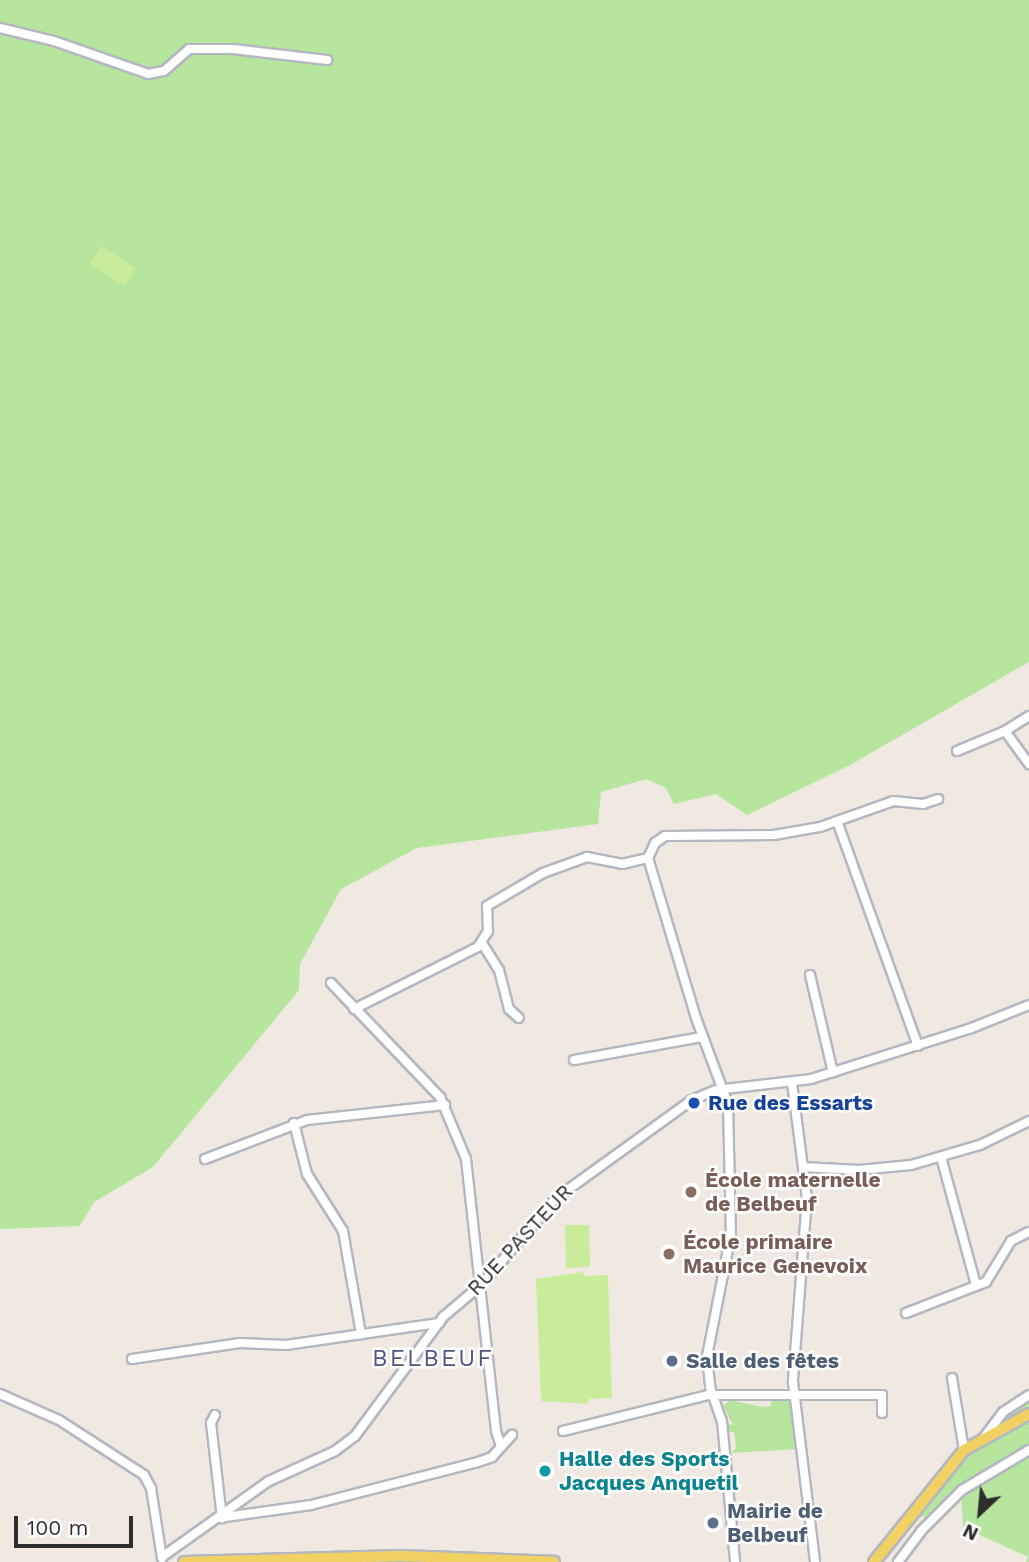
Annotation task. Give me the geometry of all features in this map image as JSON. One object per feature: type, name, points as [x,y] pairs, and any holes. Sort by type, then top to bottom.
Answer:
[{"type":"main road","points":[[874,1562],[964,1450],[1029,1414]]},
{"type":"main road","points":[[184,1562],[401,1556],[554,1562]]},
{"type":"street","points":[[0,28],[66,44],[148,74],[164,71],[189,49],[233,49],[327,60]]},
{"type":"street","points":[[957,751],[1005,731],[1029,716]]},
{"type":"street","points":[[1005,731],[1029,764]]},
{"type":"street","points":[[354,1009],[482,943],[490,924],[487,906],[543,873],[578,859],[594,857],[622,864],[649,858],[662,837],[706,832],[764,836],[837,821],[894,801],[923,804],[938,799]]},
{"type":"street","points":[[837,821],[918,1046]]},
{"type":"street","points":[[649,858],[702,1037],[728,1104],[733,1213],[707,1356],[713,1395],[722,1421],[735,1562]]},
{"type":"street","points":[[482,943],[499,970],[509,1009],[519,1018]]},
{"type":"street","points":[[810,975],[832,1072]]},
{"type":"street","points":[[331,983],[445,1105],[466,1158],[482,1284],[496,1431],[501,1446]]},
{"type":"street","name":"RUE PASTEUR","points":[[162,1559],[183,1539],[222,1518],[269,1481],[335,1451],[355,1436],[439,1323],[482,1284],[541,1213],[575,1181],[692,1100],[722,1090],[792,1083],[832,1072],[918,1046],[1029,1005]]},
{"type":"street","points":[[574,1060],[702,1037]]},
{"type":"street","points":[[792,1083],[807,1198],[793,1344],[794,1397],[815,1562]]},
{"type":"street","points":[[205,1159],[294,1124],[445,1105]]},
{"type":"street","points":[[803,1167],[887,1168],[941,1157],[1029,1121]]},
{"type":"street","points":[[294,1124],[307,1174],[343,1231],[361,1334]]},
{"type":"street","points":[[941,1157],[976,1285]]},
{"type":"street","points":[[906,1313],[973,1290],[976,1285],[986,1282],[1013,1239],[1029,1232]]},
{"type":"street","points":[[132,1359],[240,1342],[286,1345],[439,1323]]},
{"type":"street","points":[[952,1378],[964,1450]]},
{"type":"street","points":[[0,1394],[96,1441],[144,1475],[151,1488],[156,1544],[162,1559]]},
{"type":"street","points":[[563,1431],[713,1395],[882,1395],[883,1413]]},
{"type":"street","points":[[985,1436],[1003,1412],[1029,1395]]},
{"type":"street","points":[[215,1415],[211,1423],[222,1518],[310,1505],[475,1464],[492,1457],[512,1435]]},
{"type":"street","points":[[898,1562],[920,1531],[962,1490],[1029,1450]]},
{"type":"green space","points":[[0,0],[1029,0],[1029,662],[850,765],[747,815],[716,794],[674,804],[666,788],[646,779],[601,792],[598,824],[417,848],[341,889],[300,964],[299,990],[153,1167],[94,1202],[80,1226],[0,1229]]},
{"type":"green space","points":[[101,246],[136,268],[125,286],[90,264]]},
{"type":"green space","points":[[565,1225],[589,1225],[590,1267],[566,1268]]},
{"type":"green space","points":[[583,1272],[584,1276],[608,1275],[612,1398],[589,1399],[588,1404],[541,1401],[536,1279]]},
{"type":"green space","points":[[1029,1398],[1029,1562],[1026,1562],[1028,1557],[963,1527],[961,1488],[932,1516],[920,1517],[967,1454],[1014,1426],[1009,1412]]},
{"type":"green space","points":[[730,1400],[763,1407],[771,1406],[771,1401],[792,1400],[798,1449],[731,1453],[736,1448],[734,1432],[728,1432],[726,1424],[733,1425],[723,1406]]},
{"type":"place","name":"Rue des Essarts","points":[[694,1103]]},
{"type":"place","name":"École maternelle de Belbeuf","points":[[691,1192]]},
{"type":"place","name":"École primaire Maurice Genevoix","points":[[669,1254]]},
{"type":"place","name":"Salle des fêtes","points":[[672,1361]]},
{"type":"place","name":"Halle des Sports Jacques Anquetil","points":[[545,1471]]},
{"type":"place","name":"Mairie de Belbeuf","points":[[713,1523]]},
{"type":"district","name":"BELBEUF","points":[[433,1359]]}]
